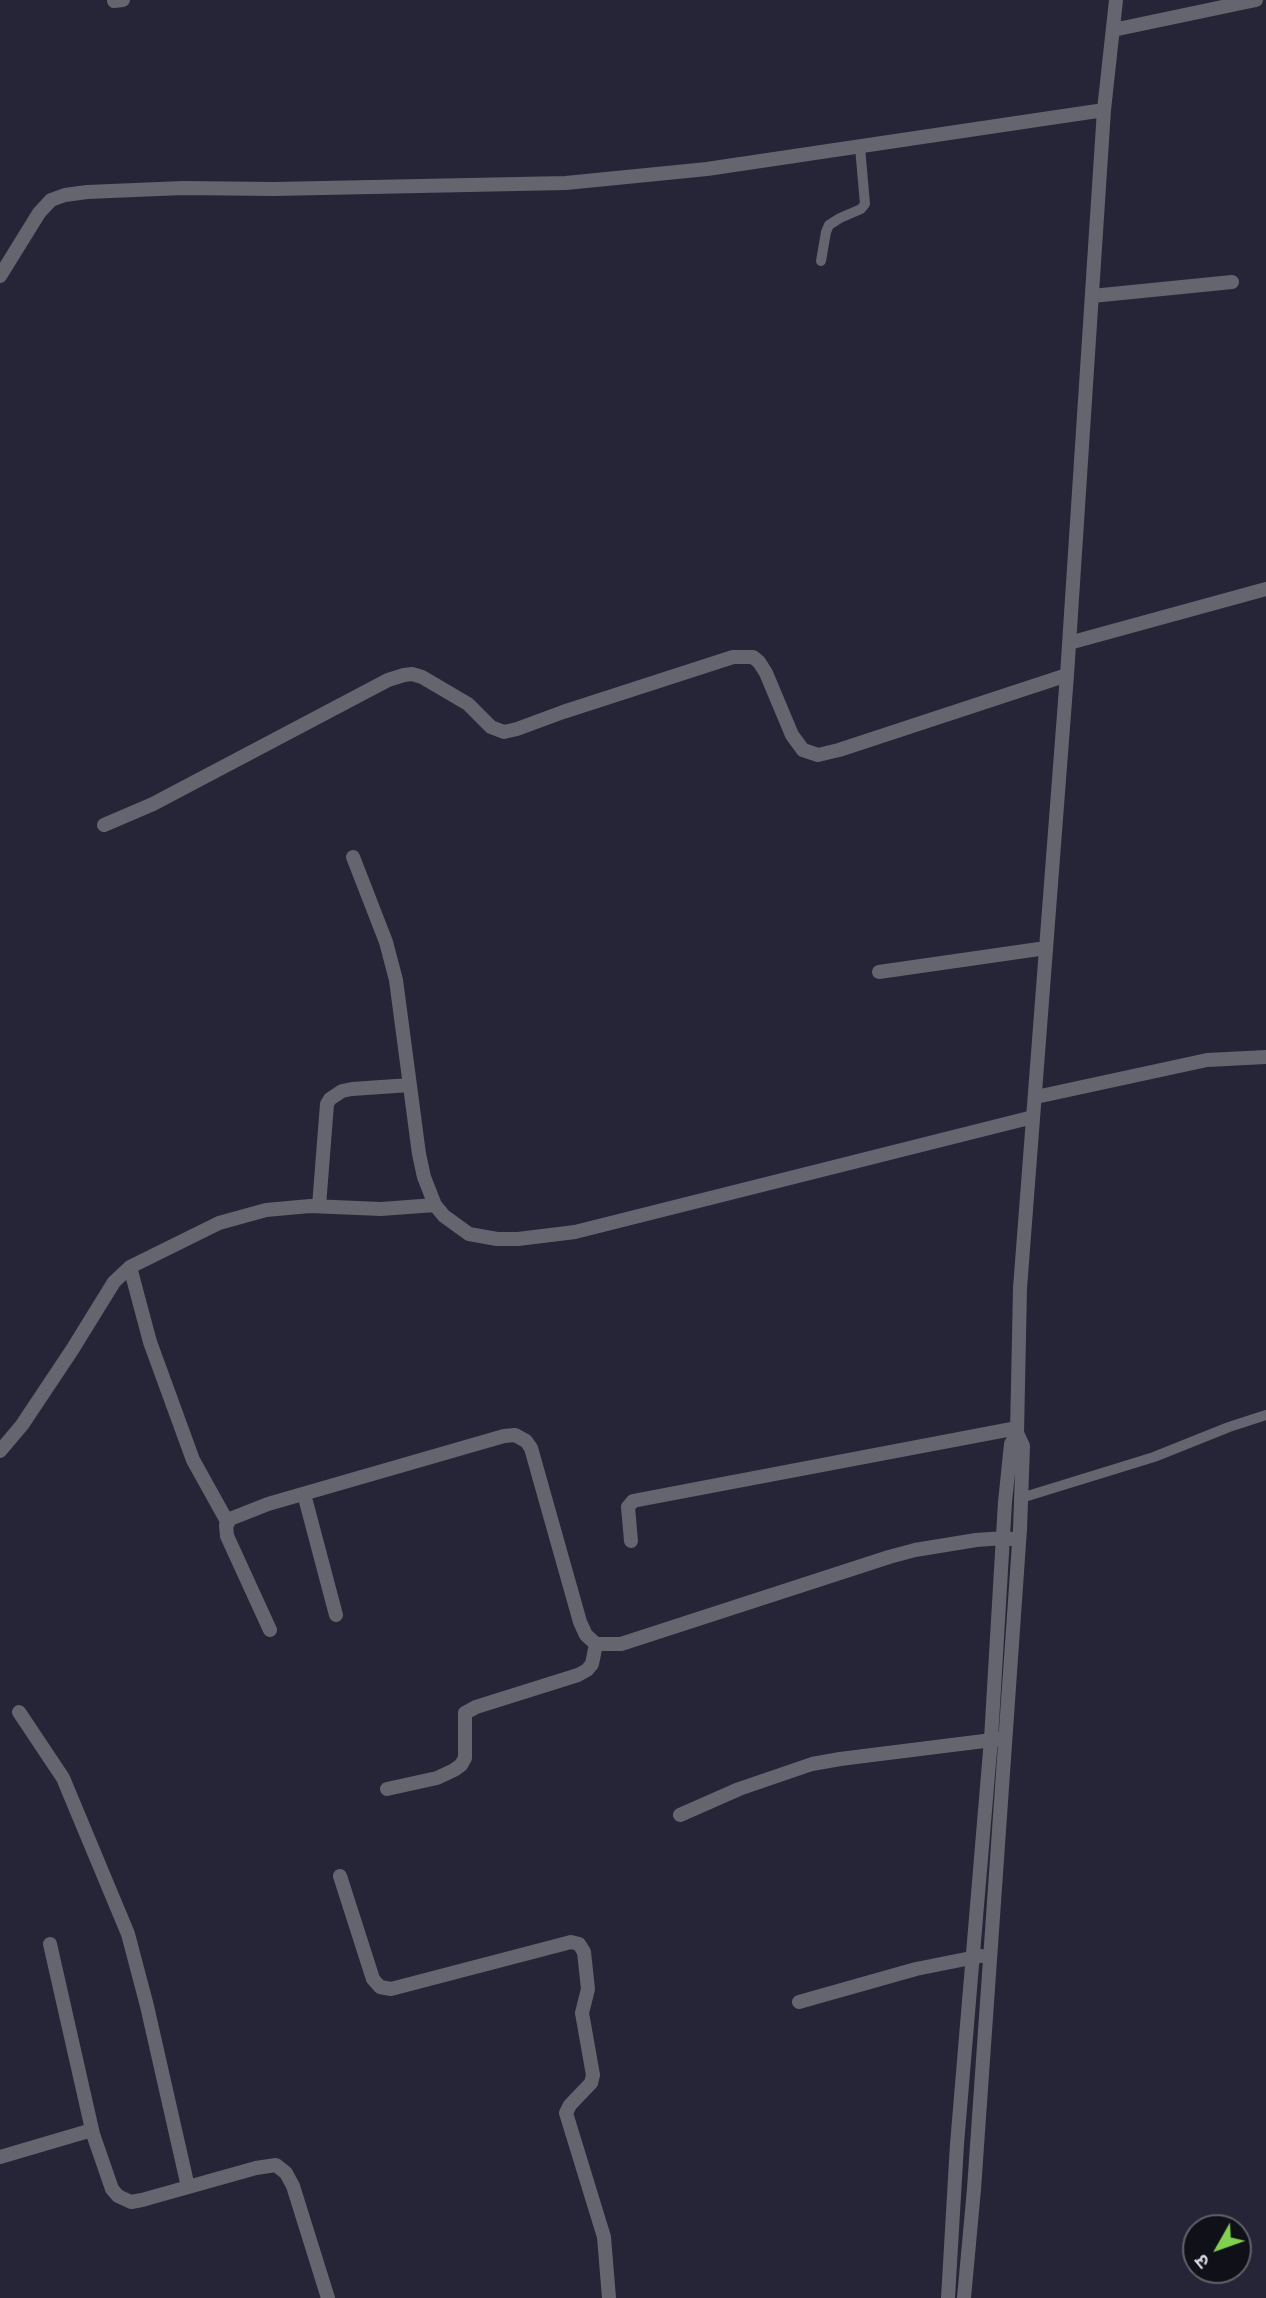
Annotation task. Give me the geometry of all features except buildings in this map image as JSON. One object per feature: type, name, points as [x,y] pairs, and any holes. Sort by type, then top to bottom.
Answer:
[{"type":"street","points":[[964,2298],[1019,1540],[1023,1446],[1017,1431],[1020,1288],[1067,675],[1104,110],[1116,0]]},
{"type":"street","points":[[1113,30],[1256,0]]},
{"type":"street","points":[[0,276],[38,213],[51,200],[65,195],[183,188],[274,189],[566,183],[707,169],[1104,110]]},
{"type":"street","points":[[1092,296],[1231,282]]},
{"type":"street","points":[[1069,643],[1266,589]]},
{"type":"street","points":[[104,825],[153,804],[388,680],[404,675],[422,677],[468,704],[491,727],[504,732],[733,657],[752,657],[766,673],[792,735],[803,750],[818,755],[1067,675]]},
{"type":"street","points":[[353,857],[386,942],[396,980],[424,1177],[435,1205],[444,1216],[469,1234],[497,1239],[575,1232],[1033,1117]]},
{"type":"street","points":[[879,972],[1046,948]]},
{"type":"street","points":[[1036,1097],[1207,1060],[1266,1057]]},
{"type":"street","points":[[319,1206],[327,1104],[330,1099],[342,1091],[352,1089],[410,1085]]},
{"type":"street","points":[[0,1451],[22,1424],[72,1350],[114,1282],[130,1267],[219,1223],[266,1210],[319,1206],[381,1209],[435,1205]]},
{"type":"street","points":[[130,1267],[150,1342],[193,1460],[228,1523]]},
{"type":"street","points":[[947,2298],[991,1739],[1011,1444],[1017,1431]]},
{"type":"street","points":[[631,1541],[628,1507],[633,1501],[1017,1431]]},
{"type":"street","points":[[270,1630],[227,1536],[230,1519],[304,1494],[504,1436],[515,1435],[521,1438],[531,1448],[536,1459],[580,1622],[586,1635],[596,1644],[621,1644],[902,1553],[1004,1538],[1019,1540]]},
{"type":"street","points":[[304,1494],[336,1615]]},
{"type":"street","points":[[387,1788],[437,1778],[454,1770],[465,1758],[465,1713],[476,1707],[578,1675],[592,1664],[596,1644]]},
{"type":"street","points":[[19,1712],[63,1778],[128,1934],[188,2187]]},
{"type":"street","points":[[680,1815],[739,1789],[812,1765],[840,1759],[1006,1739]]},
{"type":"street","points":[[340,1876],[373,1979],[380,1987],[391,1989],[571,1942],[579,1944],[584,1952],[588,1989],[582,2013],[593,2075],[591,2083],[566,2113],[604,2237],[609,2298]]},
{"type":"street","points":[[50,1944],[92,2130],[112,2189],[124,2201],[131,2202],[269,2165],[282,2168],[293,2186],[328,2298]]},
{"type":"street","points":[[799,2002],[916,1969],[989,1955]]},
{"type":"street","points":[[0,2157],[92,2130]]},
{"type":"street","points":[[956,2170],[975,2172]]},
{"type":"lane","points":[[821,261],[826,232],[830,225],[866,204],[860,147]]},
{"type":"lane","points":[[1021,1498],[1154,1457],[1266,1415]]}]
